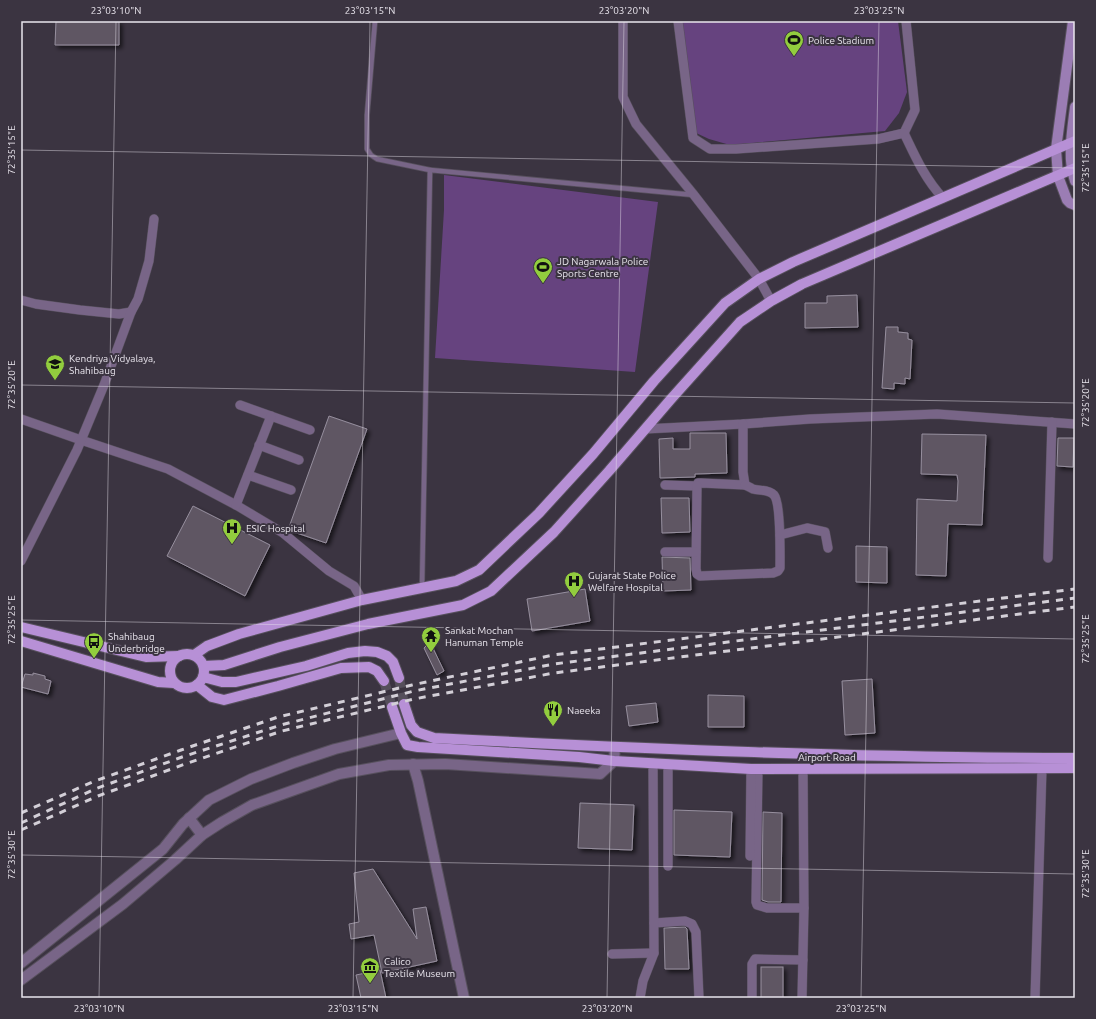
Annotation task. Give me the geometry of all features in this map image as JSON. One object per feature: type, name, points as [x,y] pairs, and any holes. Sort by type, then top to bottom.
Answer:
[{"type":"main road","points":[[1073,21],[1056,149],[1058,176],[1067,200],[1075,206]]},
{"type":"main road","points":[[1075,107],[1073,142],[1073,169],[1075,181]]},
{"type":"main road","points":[[194,655],[207,646],[239,634],[362,600],[456,581],[478,570],[539,513],[593,454],[654,381],[725,303],[759,279],[793,262],[1073,142]]},
{"type":"main road","points":[[204,666],[224,665],[273,649],[368,624],[463,605],[491,592],[554,532],[740,322],[771,301],[802,284],[1073,169]]},
{"type":"main road","points":[[21,627],[146,657],[179,656],[189,654],[194,655],[202,661],[204,666],[200,681],[193,688],[183,688],[174,683],[158,682],[21,641]]},
{"type":"main road","points":[[200,681],[236,682],[365,651],[377,652],[386,656],[393,662],[399,678]]},
{"type":"main road","points":[[174,683],[171,678],[170,668],[175,659],[179,656]]},
{"type":"main road","points":[[200,681],[212,697],[224,700],[342,668],[369,667],[377,671],[384,681]]},
{"type":"main road","name":"Airport Road","points":[[404,704],[411,725],[417,732],[434,738],[615,748],[983,758],[1075,758]]},
{"type":"main road","points":[[392,707],[400,733]]},
{"type":"main road","name":"Airport Road","points":[[400,733],[407,745],[418,747],[579,756],[653,763],[754,769],[1075,768]]},
{"type":"street","points":[[624,21],[623,97],[636,124],[694,195],[759,279],[771,301]]},
{"type":"street","points":[[678,21],[693,138],[710,149],[736,149],[878,139],[904,133]]},
{"type":"street","points":[[904,133],[915,110],[906,21]]},
{"type":"street","points":[[904,133],[931,186],[943,198]]},
{"type":"street","points":[[21,561],[81,440],[104,385],[131,312],[138,299],[148,261],[154,219]]},
{"type":"street","points":[[21,300],[36,304],[95,312],[119,314],[131,312]]},
{"type":"street","points":[[240,405],[310,430]]},
{"type":"street","points":[[645,429],[810,419],[937,414],[1075,424]]},
{"type":"street","points":[[236,505],[271,416]]},
{"type":"street","points":[[21,418],[168,469],[236,505],[283,533],[329,570],[354,586],[362,600]]},
{"type":"street","points":[[1048,558],[1052,422]]},
{"type":"street","points":[[743,424],[743,472],[745,485]]},
{"type":"street","points":[[259,445],[299,460]]},
{"type":"street","points":[[248,475],[291,490]]},
{"type":"street","points":[[665,485],[697,486],[698,483],[701,483],[745,485],[754,489],[766,490],[774,494],[780,535],[780,568],[778,571],[773,573],[700,576],[697,574],[697,486]]},
{"type":"street","points":[[780,535],[807,528],[825,532],[828,548]]},
{"type":"street","points":[[665,552],[696,552]]},
{"type":"street","points":[[21,963],[163,849],[189,818],[209,800],[251,779],[335,749],[400,733]]},
{"type":"street","points":[[21,980],[123,904],[202,835],[252,805],[338,774],[389,765],[445,764],[600,774],[614,760],[615,748]]},
{"type":"street","points":[[640,998],[644,981],[654,953],[653,763]]},
{"type":"street","points":[[413,764],[418,781],[464,998]]},
{"type":"street","points":[[668,764],[668,866]]},
{"type":"street","points":[[1035,998],[1042,768]]},
{"type":"street","points":[[750,856],[754,769]]},
{"type":"street","points":[[754,769],[757,905],[767,908],[804,908]]},
{"type":"street","points":[[802,998],[804,908],[803,770]]},
{"type":"street","points":[[189,818],[202,835]]},
{"type":"street","points":[[654,922],[685,921],[692,924],[696,932],[699,998]]},
{"type":"street","points":[[612,954],[654,953]]},
{"type":"street","points":[[752,998],[752,964],[755,959],[803,960]]},
{"type":"lane","points":[[375,21],[367,115],[367,149],[371,155],[377,159],[430,170],[694,195]]},
{"type":"lane","points":[[422,587],[430,170]]},
{"type":"shaded area","name":"Police Stadium","points":[[681,21],[898,21],[907,92],[899,113],[885,131],[730,145],[709,139],[694,132]]},
{"type":"shaded area","name":"JD Nagarwala Police Sports Centre","points":[[444,175],[658,202],[635,372],[435,358],[444,210]]},
{"type":"building","points":[[56,21],[119,21],[119,45],[55,45]]},
{"type":"building","points":[[857,295],[858,327],[805,328],[805,303],[827,303],[827,296]]},
{"type":"building","points":[[886,327],[898,327],[898,332],[908,333],[908,339],[912,340],[910,379],[905,378],[905,384],[894,383],[894,389],[882,388]]},
{"type":"building","points":[[329,416],[367,429],[326,543],[288,530]]},
{"type":"building","points":[[690,433],[726,433],[727,473],[695,474],[695,477],[660,478],[659,439],[673,438],[673,449],[690,449]]},
{"type":"building","points":[[922,434],[986,435],[982,525],[948,524],[946,576],[916,575],[917,499],[957,501],[958,481],[957,475],[921,474]]},
{"type":"building","points":[[1058,438],[1074,438],[1073,467],[1057,466]]},
{"type":"building","points":[[661,498],[689,498],[690,532],[662,533]]},
{"type":"building","points":[[193,506],[270,545],[245,596],[167,556]]},
{"type":"building","points":[[856,546],[887,547],[887,583],[856,582]]},
{"type":"building","points":[[662,557],[690,558],[691,590],[663,591]]},
{"type":"building","points":[[585,589],[590,621],[532,631],[527,599]]},
{"type":"building","points":[[430,642],[444,671],[437,675],[424,648]]},
{"type":"building","points":[[33,673],[45,676],[45,679],[51,681],[48,694],[21,687],[25,674],[33,675]]},
{"type":"building","points":[[872,679],[875,733],[845,735],[842,681]]},
{"type":"building","points":[[708,695],[744,696],[744,727],[708,727]]},
{"type":"building","points":[[656,703],[658,722],[629,726],[626,706]]},
{"type":"building","points":[[580,803],[634,805],[632,850],[578,848]]},
{"type":"building","points":[[674,810],[732,812],[730,857],[674,855]]},
{"type":"building","points":[[763,812],[782,813],[781,902],[768,902],[762,900]]},
{"type":"building","name":"Calico Textile Museum","points":[[373,869],[417,939],[413,909],[426,907],[437,961],[382,973],[374,935],[351,939],[349,924],[359,922],[354,873]]},
{"type":"building","points":[[685,927],[687,929],[689,969],[665,969],[664,928]]},
{"type":"building","points":[[761,967],[783,967],[783,998],[761,998]]},
{"type":"building","name":"Calico Textile Museum","points":[[380,970],[386,998],[361,998],[356,975]]},
{"type":"tunnel","points":[[399,678],[404,704]]},
{"type":"tunnel","points":[[384,681],[392,707]]},
{"type":"railway","points":[[21,813],[95,781],[278,717],[412,685],[553,655],[1075,589]]},
{"type":"railway","points":[[21,823],[95,789],[182,757],[281,725],[414,691],[554,664],[1075,598]]},
{"type":"railway","points":[[21,830],[98,796],[282,731],[414,699],[554,673],[1075,607]]},
{"type":"place","name":"Police Stadium","points":[[794,57]]},
{"type":"place","name":"JD Nagarwala Police Sports Centre","points":[[543,284]]},
{"type":"place","name":"Kendriya Vidyalaya, Shahibaug","points":[[55,381]]},
{"type":"place","name":"ESIC Hospital","points":[[232,545]]},
{"type":"place","name":"Gujarat State Police Welfare Hospital","points":[[574,598]]},
{"type":"place","name":"Sankat Mochan Hanuman Temple","points":[[431,653]]},
{"type":"place","name":"Shahibaug Underbridge","points":[[94,659]]},
{"type":"place","name":"Naeeka","points":[[553,727]]},
{"type":"place","name":"Calico Textile Museum","points":[[370,984]]}]
